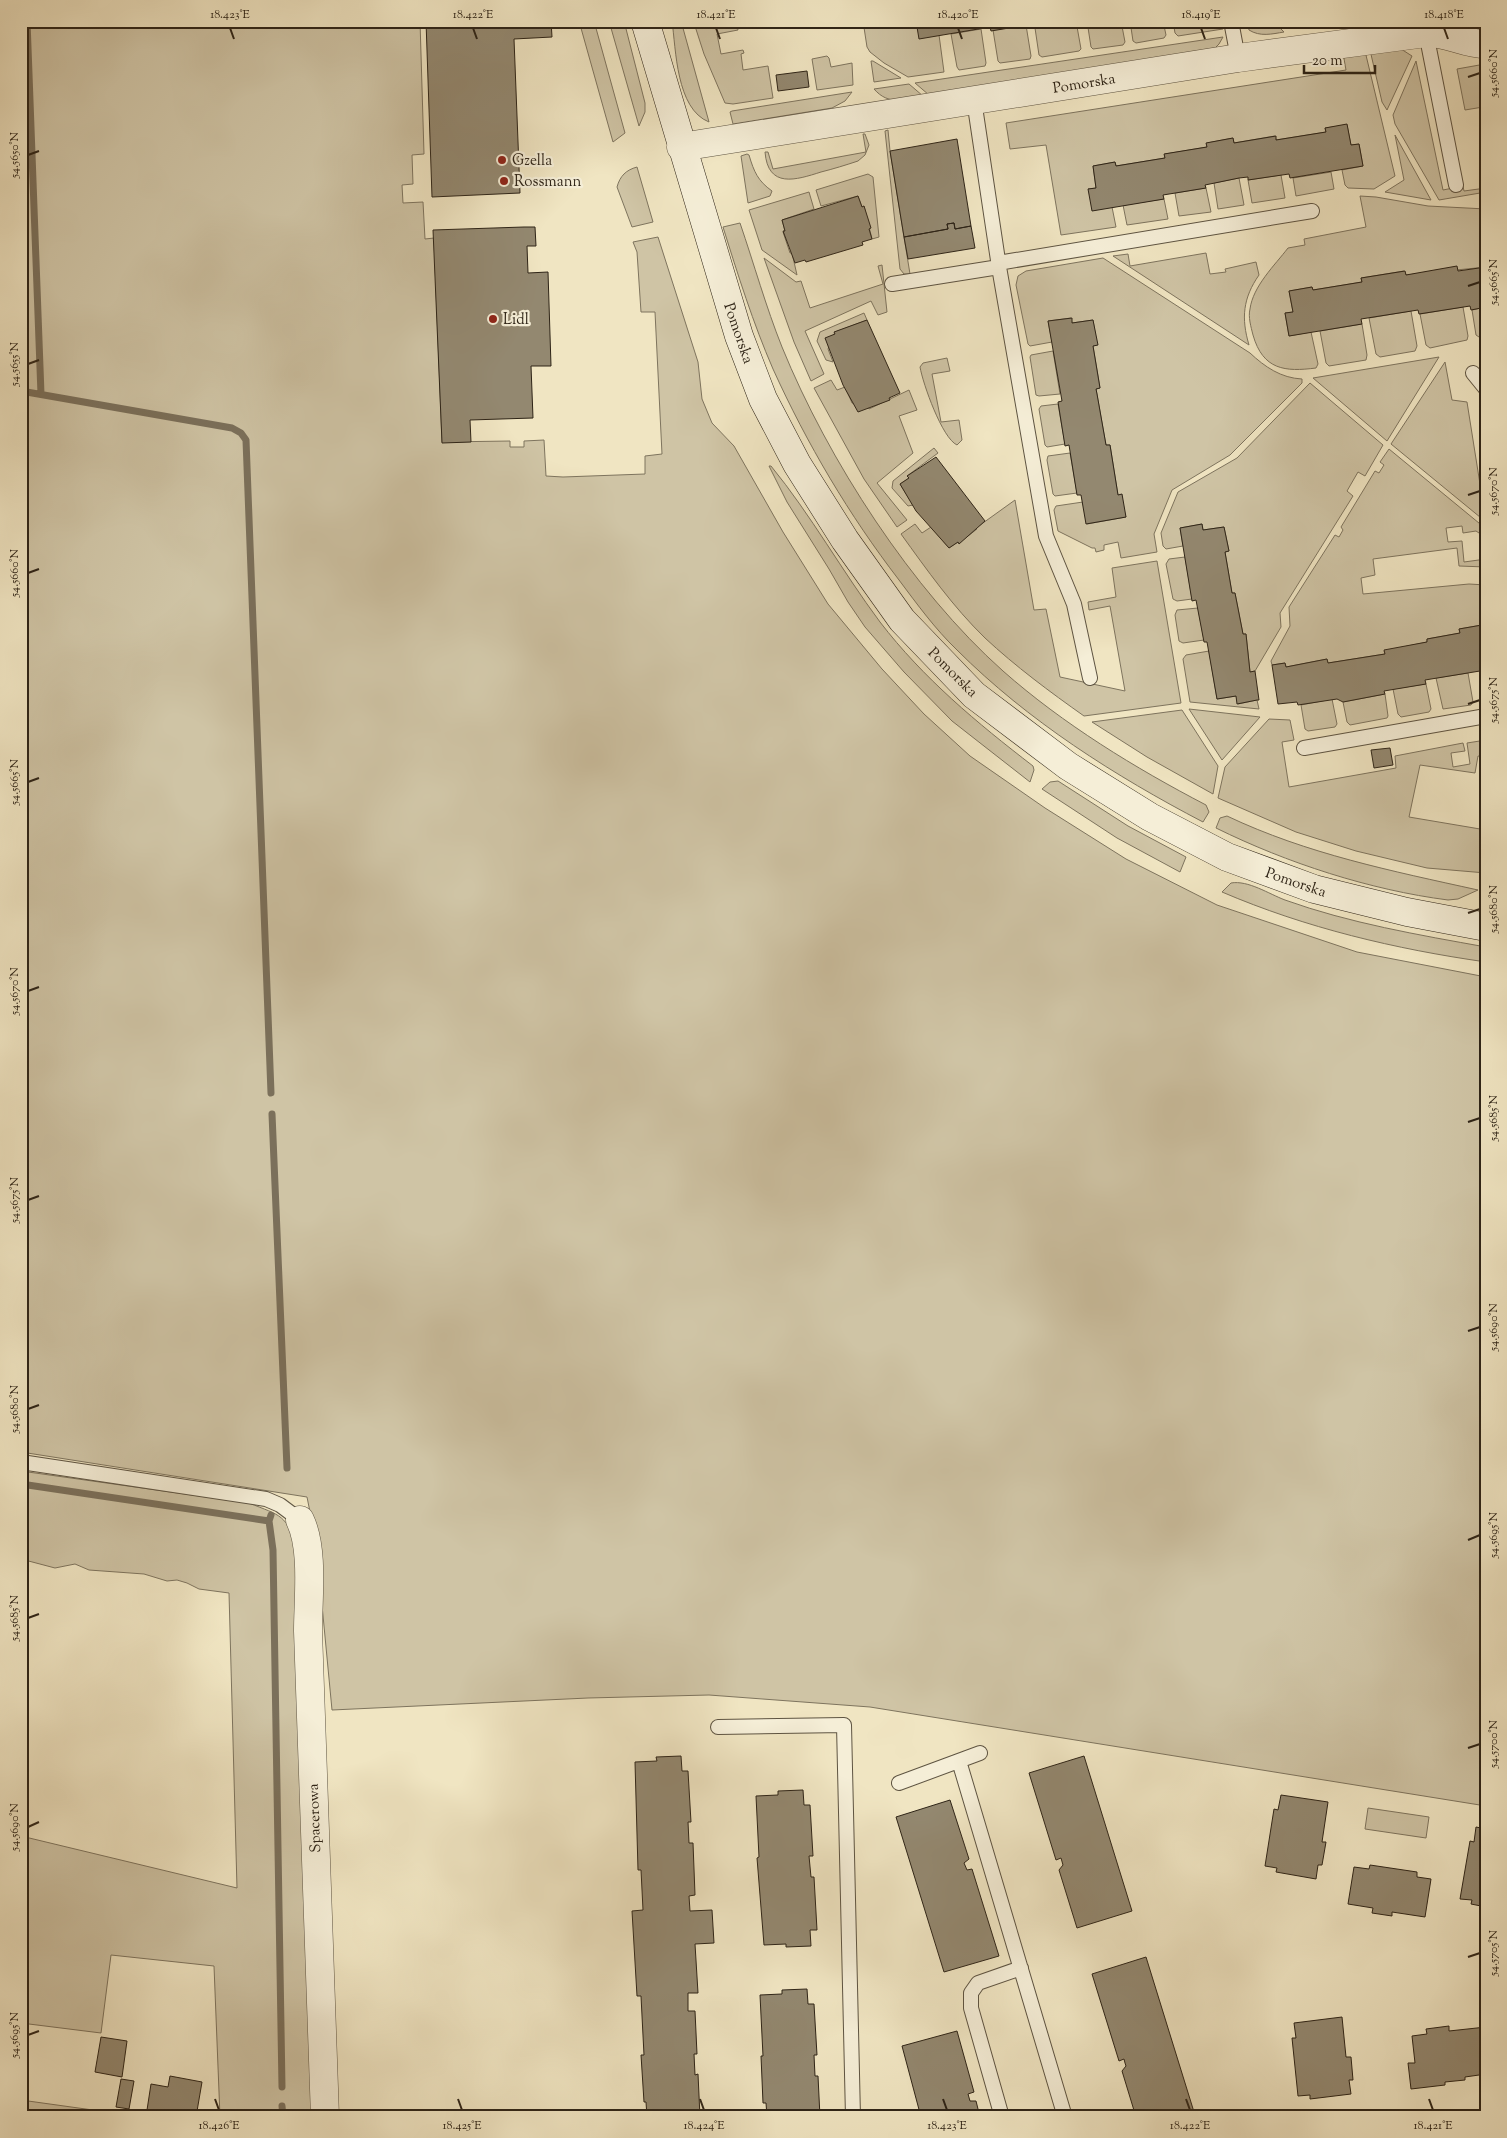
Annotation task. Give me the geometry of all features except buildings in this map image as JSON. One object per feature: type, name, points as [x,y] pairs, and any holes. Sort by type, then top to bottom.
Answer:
[{"type":"street","name":"Pomorska","points":[[645,21],[681,147],[739,336],[763,399],[797,464],[845,540],[902,620],[974,695],[1068,766],[1150,817],[1227,857],[1314,889],[1407,912],[1486,927]]},
{"type":"street","name":"Pomorska","points":[[681,147],[1425,27],[1471,44],[1486,44]]},
{"type":"street","name":"Spacerowa","points":[[300,1520],[306,1531],[308,1566],[308,1640],[325,2117]]},
{"type":"lane","points":[[1231,21],[1238,58]]},
{"type":"lane","points":[[1425,27],[1456,185]]},
{"type":"lane","points":[[974,100],[998,265],[1046,536],[1074,604],[1090,678]]},
{"type":"lane","points":[[892,284],[1312,211]]},
{"type":"lane","points":[[1472,373],[1486,389]]},
{"type":"lane","points":[[1304,748],[1486,716]]},
{"type":"lane","points":[[21,1462],[266,1499],[280,1505],[300,1520]]},
{"type":"lane","points":[[718,1727],[844,1725],[853,2117]]},
{"type":"lane","points":[[899,1783],[980,1753]]},
{"type":"lane","points":[[959,1761],[1065,2117]]},
{"type":"lane","points":[[1002,2117],[970,2008],[970,1993],[978,1983],[1021,1968]]},
{"type":"shaded area","points":[[21,21],[420,21],[424,154],[412,155],[413,184],[402,185],[403,203],[423,202],[425,239],[434,238],[442,442],[510,441],[510,447],[524,447],[524,441],[544,440],[546,476],[645,474],[645,456],[662,454],[655,312],[641,312],[637,252],[633,242],[658,237],[698,362],[702,399],[712,423],[734,446],[783,532],[828,604],[882,669],[924,714],[970,756],[1045,808],[1126,859],[1217,905],[1357,952],[1486,977],[1486,1806],[870,1707],[709,1695],[588,1698],[332,1710],[316,1542],[307,1497],[21,1452]]},
{"type":"shaded area","points":[[579,21],[594,21],[625,133],[613,142]]},
{"type":"shaded area","points":[[609,21],[624,21],[645,103],[645,112],[639,126]]},
{"type":"shaded area","points":[[672,21],[681,21],[709,122],[698,115],[690,105],[684,92],[677,62]]},
{"type":"shaded area","points":[[701,21],[736,21],[738,30],[717,34],[721,54],[743,50],[744,53],[741,54],[743,70],[768,66],[773,98],[733,104],[725,103],[704,54],[694,23]]},
{"type":"shaded area","points":[[863,21],[916,21],[939,35],[944,72],[908,77],[884,63],[870,52],[867,47]]},
{"type":"shaded area","points":[[1076,21],[1081,49],[1079,51],[1042,57],[1039,55],[1035,28]]},
{"type":"shaded area","points":[[1087,21],[1121,21],[1125,42],[1123,45],[1093,49],[1091,47]]},
{"type":"shaded area","points":[[1130,21],[1163,21],[1166,35],[1164,38],[1136,43],[1133,41]]},
{"type":"shaded area","points":[[1173,21],[1222,21],[1223,29],[1178,36],[1175,33]]},
{"type":"shaded area","points":[[1247,21],[1261,21],[1262,24],[1275,23],[1284,32],[1257,34],[1249,30]]},
{"type":"shaded area","points":[[1026,25],[1030,59],[1000,63],[998,61],[993,30]]},
{"type":"shaded area","points":[[981,29],[985,66],[959,70],[951,34]]},
{"type":"shaded area","points":[[1223,37],[1215,48],[929,95],[915,83]]},
{"type":"shaded area","points":[[1401,49],[1412,56],[1387,110],[1382,102],[1370,50]]},
{"type":"shaded area","points":[[1365,51],[1395,176],[1374,189],[1348,188],[1345,185],[1342,170],[1363,166],[1359,144],[1351,145],[1347,125],[1325,128],[1326,132],[1276,140],[1275,136],[1234,143],[1233,138],[1207,143],[1207,147],[1165,154],[1165,158],[1116,166],[1115,162],[1093,166],[1096,188],[1088,189],[1112,207],[1116,227],[1061,235],[1046,145],[1010,149],[1006,123],[1346,70],[1343,53]]},
{"type":"shaded area","points":[[827,56],[831,67],[852,63],[853,85],[817,90],[812,59]]},
{"type":"shaded area","points":[[871,61],[873,61],[901,78],[874,82]]},
{"type":"shaded area","points":[[1416,61],[1443,190],[1463,186],[1464,191],[1486,188],[1486,192],[1439,200],[1395,124],[1393,115]]},
{"type":"shaded area","points":[[1485,64],[1486,110],[1483,107],[1465,110],[1457,69]]},
{"type":"shaded area","points":[[909,84],[923,96],[897,100],[885,98],[874,89]]},
{"type":"shaded area","points":[[852,92],[845,101],[832,108],[733,124],[730,112],[732,111]]},
{"type":"shaded area","points":[[888,130],[910,274],[904,274],[900,269],[885,131]]},
{"type":"shaded area","points":[[863,134],[865,134],[869,145],[865,155],[858,161],[793,179],[777,177],[767,164],[765,152],[768,152],[773,169],[866,152]]},
{"type":"shaded area","points":[[1395,135],[1431,200],[1385,192],[1404,180]]},
{"type":"shaded area","points":[[747,154],[757,176],[772,191],[770,196],[748,203],[741,156]]},
{"type":"shaded area","points":[[637,167],[653,222],[632,227],[617,187],[624,174]]},
{"type":"shaded area","points":[[1331,172],[1334,189],[1296,196],[1293,178]]},
{"type":"shaded area","points":[[868,174],[873,177],[879,237],[872,239],[864,206],[862,207],[858,196],[821,206],[816,190]]},
{"type":"shaded area","points":[[1281,175],[1285,198],[1252,203],[1248,180]]},
{"type":"shaded area","points":[[1239,178],[1244,205],[1218,209],[1214,183]]},
{"type":"shaded area","points":[[1206,188],[1211,212],[1179,216],[1175,193]]},
{"type":"shaded area","points":[[809,192],[814,209],[782,220],[785,231],[783,232],[790,253],[792,253],[797,275],[762,250],[749,210]]},
{"type":"shaded area","points":[[1360,196],[1428,206],[1486,209],[1486,267],[1406,275],[1404,271],[1361,278],[1362,282],[1313,290],[1312,287],[1289,291],[1293,312],[1285,313],[1289,336],[1311,332],[1318,364],[1316,368],[1285,369],[1269,362],[1257,347],[1250,322],[1249,312],[1255,292],[1265,276],[1288,248],[1305,245],[1304,239],[1366,227]]},
{"type":"shaded area","points":[[1164,199],[1168,219],[1127,225],[1123,205]]},
{"type":"shaded area","points":[[740,223],[776,332],[801,390],[848,478],[905,563],[969,638],[1003,671],[1050,709],[1100,744],[1206,805],[1209,812],[1203,822],[1137,786],[1043,723],[984,676],[949,642],[919,607],[846,504],[815,452],[786,397],[752,317],[723,227]]},
{"type":"shaded area","points":[[1206,253],[1210,274],[1226,272],[1225,269],[1256,262],[1259,275],[1247,300],[1244,317],[1249,345],[1113,256],[1128,254],[1130,266]]},
{"type":"shaded area","points":[[764,258],[796,282],[801,281],[810,308],[883,284],[878,266],[882,265],[887,312],[878,315],[871,301],[805,331],[824,374],[811,381],[794,342]]},
{"type":"shaded area","points":[[1103,258],[1250,353],[1268,367],[1280,374],[1302,379],[1302,383],[1230,455],[1172,490],[1154,534],[1157,552],[1121,558],[1118,542],[1104,545],[1104,550],[1096,552],[1095,548],[1058,531],[1054,510],[1056,506],[1083,502],[1087,524],[1126,517],[1118,495],[1110,445],[1106,445],[1096,389],[1100,388],[1093,346],[1097,345],[1093,320],[1072,323],[1071,318],[1048,321],[1052,342],[1030,346],[1028,344],[1016,285],[1018,276],[1026,271]]},
{"type":"shaded area","points":[[1463,307],[1467,340],[1430,348],[1426,345],[1420,314]]},
{"type":"shaded area","points":[[1486,307],[1486,334],[1479,337],[1476,335],[1472,310]]},
{"type":"shaded area","points":[[1411,311],[1417,346],[1415,351],[1380,357],[1376,354],[1369,318]]},
{"type":"shaded area","points":[[864,313],[867,320],[835,332],[828,349],[833,362],[826,360],[817,341],[820,332]]},
{"type":"shaded area","points":[[1362,324],[1367,355],[1366,360],[1329,366],[1326,363],[1320,331]]},
{"type":"shaded area","points":[[1053,351],[1060,394],[1036,395],[1030,357],[1031,355]]},
{"type":"shaded area","points":[[1439,357],[1387,441],[1313,378]]},
{"type":"shaded area","points":[[947,358],[950,371],[932,374],[941,422],[959,420],[962,440],[957,445],[951,440],[939,422],[920,367],[923,363]]},
{"type":"shaded area","points":[[1445,362],[1452,400],[1467,402],[1486,522],[1391,444]]},
{"type":"shaded area","points":[[831,380],[837,390],[845,387],[852,403],[868,407],[869,409],[909,390],[917,410],[899,416],[913,453],[877,483],[907,520],[897,527],[864,479],[814,388]]},
{"type":"shaded area","points":[[1310,383],[1383,445],[1365,476],[1358,472],[1347,491],[1353,496],[1280,613],[1281,627],[1255,671],[1250,672],[1246,634],[1243,634],[1235,593],[1232,593],[1225,552],[1229,551],[1224,527],[1203,530],[1202,524],[1180,528],[1183,546],[1166,549],[1163,546],[1161,533],[1178,492],[1237,458]]},
{"type":"shaded area","points":[[1058,404],[1065,444],[1047,447],[1045,445],[1039,409],[1041,406]]},
{"type":"shaded area","points":[[934,448],[938,453],[907,476],[909,478],[900,484],[913,505],[908,506],[892,488],[893,481]]},
{"type":"shaded area","points":[[1389,449],[1485,528],[1479,533],[1476,531],[1463,533],[1462,526],[1446,528],[1448,542],[1462,541],[1464,562],[1486,559],[1486,567],[1459,566],[1457,548],[1373,559],[1375,575],[1361,578],[1363,594],[1469,584],[1486,585],[1486,643],[1482,625],[1459,629],[1460,633],[1427,639],[1427,642],[1384,651],[1385,654],[1328,663],[1327,659],[1286,667],[1285,663],[1272,665],[1271,661],[1290,626],[1289,607],[1335,535],[1339,537],[1343,530],[1341,527],[1375,471],[1379,473],[1384,465],[1380,462]]},
{"type":"shaded area","points":[[1070,453],[1077,493],[1055,496],[1053,494],[1047,460],[1048,456]]},
{"type":"shaded area","points":[[769,466],[771,466],[800,504],[866,603],[897,643],[952,699],[1033,766],[1034,770],[1030,782],[952,721],[904,672],[865,627],[787,502]]},
{"type":"shaded area","points":[[1015,500],[1034,610],[1046,609],[1060,677],[1125,691],[1110,606],[1089,610],[1088,602],[1116,597],[1112,568],[1157,561],[1181,703],[1084,716],[1008,659],[985,638],[951,601],[901,534],[915,524],[922,533],[931,527],[949,548],[959,543],[976,528]]},
{"type":"shaded area","points":[[1185,557],[1192,599],[1177,601],[1173,599],[1166,564],[1169,559]]},
{"type":"shaded area","points":[[1198,608],[1204,640],[1183,643],[1179,641],[1175,615],[1177,610]]},
{"type":"shaded area","points":[[1209,651],[1217,699],[1236,696],[1238,704],[1257,700],[1259,709],[1190,702],[1183,659],[1186,655]]},
{"type":"shaded area","points":[[1468,673],[1473,702],[1471,705],[1443,709],[1436,678]]},
{"type":"shaded area","points":[[1426,684],[1431,709],[1429,712],[1401,717],[1398,714],[1393,689]]},
{"type":"shaded area","points":[[1385,694],[1387,718],[1350,725],[1347,722],[1343,702]]},
{"type":"shaded area","points":[[1332,699],[1337,724],[1335,727],[1308,731],[1305,729],[1301,705]]},
{"type":"shaded area","points":[[1189,709],[1260,717],[1222,760]]},
{"type":"shaded area","points":[[1182,710],[1218,766],[1213,794],[1147,757],[1092,722]]},
{"type":"shaded area","points":[[1269,719],[1290,720],[1294,740],[1282,742],[1289,787],[1396,768],[1395,756],[1463,743],[1465,751],[1451,753],[1453,767],[1470,764],[1467,743],[1486,740],[1486,757],[1478,756],[1475,773],[1420,765],[1409,817],[1486,830],[1486,873],[1427,868],[1356,851],[1296,832],[1218,798],[1225,767]]},
{"type":"shaded area","points":[[1058,781],[1128,826],[1186,857],[1180,872],[1117,838],[1042,789],[1050,782]]},
{"type":"shaded area","points":[[1227,816],[1288,841],[1319,851],[1382,868],[1478,890],[1458,899],[1448,900],[1359,882],[1300,864],[1216,828],[1220,818]]},
{"type":"shaded area","points":[[1231,883],[1251,885],[1285,900],[1359,922],[1486,947],[1486,962],[1418,951],[1318,927],[1222,892]]},
{"type":"shaded area","points":[[21,1471],[249,1503],[276,1514],[290,1529],[297,1550],[317,2117],[220,2117],[214,1966],[111,1955],[101,2033],[21,2023],[21,1836],[237,1888],[229,1593],[199,1589],[177,1580],[167,1581],[144,1574],[89,1570],[75,1564],[55,1568],[21,1559]]},
{"type":"shaded area","points":[[1368,1808],[1429,1817],[1426,1838],[1365,1829]]},
{"type":"shaded area","points":[[21,2100],[143,2117],[21,2117]]},
{"type":"waterway","points":[[27,21],[41,394]]},
{"type":"waterway","points":[[21,391],[232,428],[241,433],[246,440],[271,1093]]},
{"type":"waterway","points":[[272,1114],[287,1468]]},
{"type":"waterway","points":[[21,1484],[269,1521]]},
{"type":"waterway","points":[[271,1515],[269,1521],[273,1550],[282,2087]]},
{"type":"waterway","points":[[282,2106],[283,2117]]},
{"type":"place","name":"Gzella","points":[[502,160]]},
{"type":"place","name":"Rossmann","points":[[504,181]]},
{"type":"place","name":"Lidl","points":[[493,319]]}]
